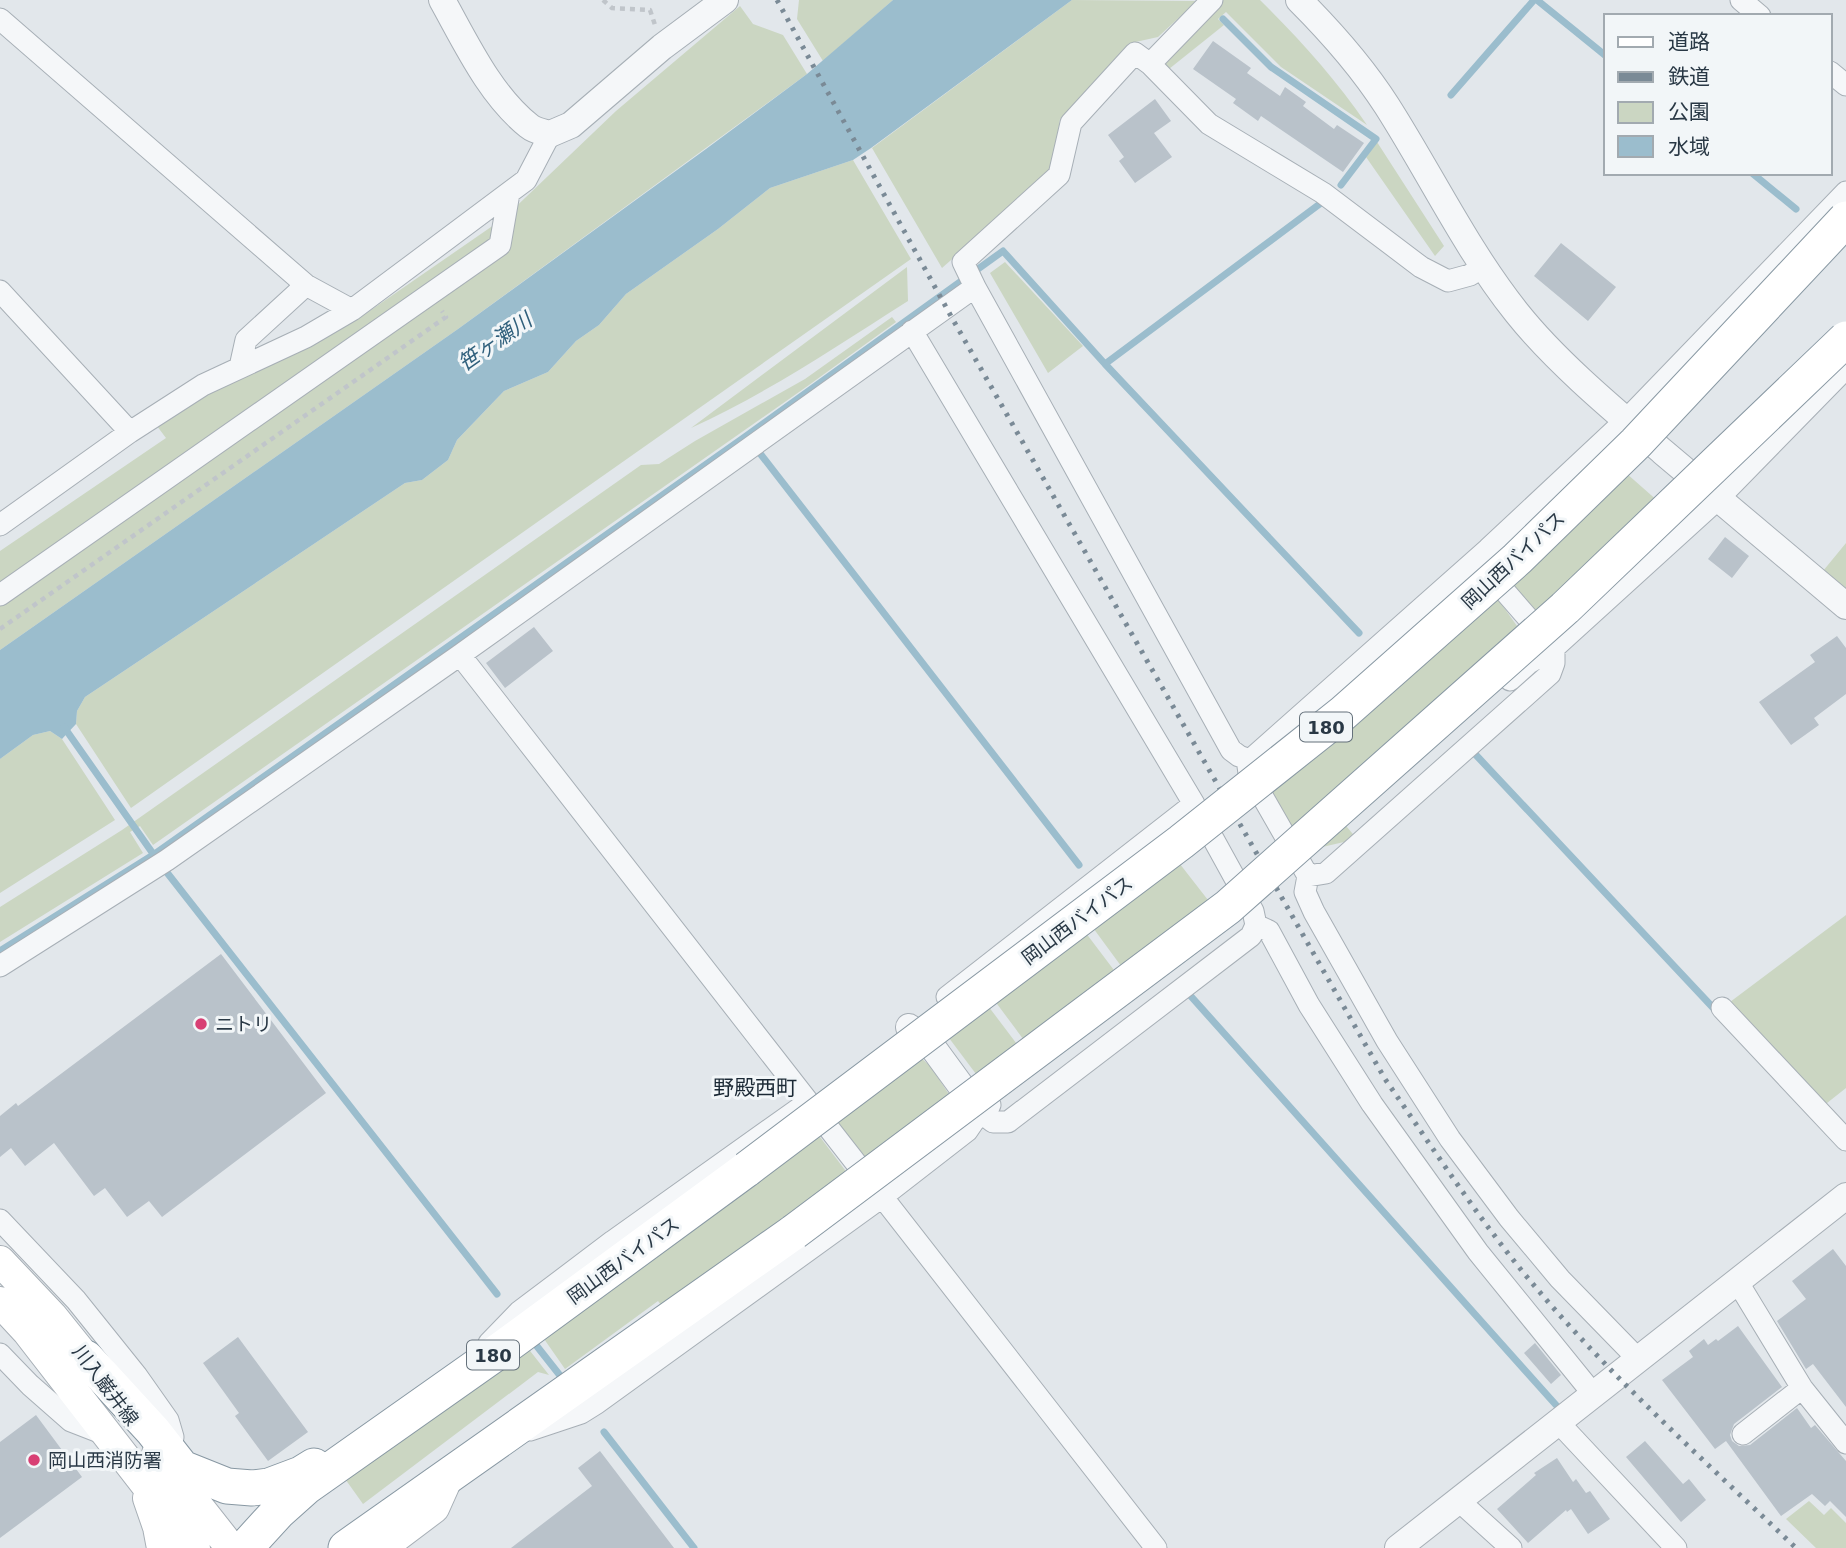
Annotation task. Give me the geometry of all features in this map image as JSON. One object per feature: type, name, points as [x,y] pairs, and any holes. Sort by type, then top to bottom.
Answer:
[{"type":"highway","name":"岡山西バイパス","points":[[245,1548],[278,1512],[306,1487],[450,1386],[747,1168],[1181,842],[1342,714],[1517,559],[1626,453],[1846,219]]},
{"type":"highway","points":[[346,1548],[794,1232],[1228,907],[1564,608],[1846,339]]},
{"type":"highway","points":[[86,1358],[153,1431],[176,1461],[227,1486],[269,1486],[302,1474],[361,1434],[405,1416]]},
{"type":"main road","name":"川入巌井線","points":[[0,1261],[52,1316],[86,1358],[200,1511],[232,1548]]},
{"type":"main road","name":"川入巌井線","points":[[0,1302],[27,1331],[195,1548]]},
{"type":"main road","points":[[176,1461],[224,1524],[232,1548]]},
{"type":"main road","points":[[137,1473],[152,1505],[162,1548]]},
{"type":"main road","points":[[381,1548],[434,1508],[447,1479]]},
{"type":"street","points":[[442,0],[478,63],[507,102],[531,129],[550,134]]},
{"type":"street","points":[[0,525],[130,432],[203,385],[306,337],[352,310],[526,180],[550,134],[570,125],[662,47],[724,0]]},
{"type":"street","points":[[1150,64],[1212,0]]},
{"type":"street","points":[[1299,0],[1325,25],[1387,106],[1483,267],[1518,314],[1626,420],[1846,606]]},
{"type":"street","points":[[1741,0],[1758,14]]},
{"type":"street","points":[[0,19],[306,285],[352,310]]},
{"type":"street","points":[[1250,760],[1231,750],[963,261],[1059,175],[1071,123],[1135,53],[1150,64],[1209,124],[1323,193],[1422,267],[1448,281],[1470,275],[1483,267]]},
{"type":"street","points":[[1832,74],[1846,85]]},
{"type":"street","points":[[1638,1359],[1560,1279],[1509,1218],[1450,1139],[1387,1041],[1314,912],[1305,892],[1308,876],[1249,773],[1248,766],[1250,760],[1488,549],[1626,420],[1846,192]]},
{"type":"street","points":[[0,595],[500,245],[509,193]]},
{"type":"street","points":[[0,966],[167,860],[460,655],[912,331],[971,279]]},
{"type":"street","points":[[240,367],[246,340],[306,285]]},
{"type":"street","points":[[0,291],[130,432]]},
{"type":"street","points":[[909,1027],[931,1045],[980,1112],[993,1122],[1008,1122],[1221,960],[1251,936],[1256,925],[1247,899],[1195,804],[912,331]]},
{"type":"street","points":[[1345,823],[1529,663],[1553,648],[1718,499],[1846,368]]},
{"type":"street","points":[[1308,876],[1326,873],[1550,674],[1554,663],[1553,648],[1488,575],[1488,549]]},
{"type":"street","points":[[460,655],[1156,1548]]},
{"type":"street","points":[[450,1386],[519,1312],[909,1027],[1195,804]]},
{"type":"street","points":[[1256,925],[1269,931],[1310,1005],[1371,1104],[1463,1231],[1594,1395]]},
{"type":"street","points":[[502,1438],[566,1419],[597,1403],[882,1197],[967,1131],[980,1112],[1194,950]]},
{"type":"street","points":[[1722,1009],[1846,1140]]},
{"type":"street","points":[[1398,1548],[1846,1196]]},
{"type":"street","points":[[0,1220],[76,1300],[136,1376],[168,1420],[176,1461]]},
{"type":"street","points":[[1737,1282],[1801,1388],[1846,1443]]},
{"type":"street","points":[[0,1354],[71,1421],[107,1435]]},
{"type":"street","points":[[1743,1434],[1801,1388]]},
{"type":"street","points":[[1558,1423],[1676,1548]]},
{"type":"street","points":[[1458,1500],[1511,1548]]},
{"type":"path","points":[[603,0],[612,8],[650,10],[662,47]]},
{"type":"path","points":[[0,629],[446,317]]},
{"type":"green space","points":[[799,0],[893,0],[823,61],[797,19]]},
{"type":"green space","points":[[1072,0],[1197,1],[1158,37],[1131,43],[1060,119],[1052,171],[942,268],[872,148]]},
{"type":"green space","points":[[1223,0],[1260,0],[1316,60],[1367,125],[1281,67],[1226,12],[1218,19],[1224,25],[1169,69],[1164,65],[1180,42]]},
{"type":"green space","points":[[740,6],[753,24],[783,35],[807,74],[458,329],[0,650],[0,551],[166,438],[157,426],[210,393],[358,319],[504,218],[616,111]]},
{"type":"green space","points":[[1377,142],[1444,246],[1435,256],[1366,157]]},
{"type":"green space","points":[[853,160],[911,259],[131,808],[76,724],[77,711],[85,697],[405,483],[422,480],[448,460],[457,440],[504,391],[548,372],[576,341],[599,325],[626,294],[718,229],[770,188]]},
{"type":"green space","points":[[1005,262],[1083,346],[1048,373],[990,273]]},
{"type":"green space","points":[[907,267],[908,301],[775,384],[691,428]]},
{"type":"green space","points":[[892,317],[896,322],[809,385],[153,845],[140,826],[130,832],[143,853],[0,942],[0,907],[122,830],[641,465],[659,464],[805,379]]},
{"type":"green space","points":[[1601,451],[1676,517],[1556,637],[1497,567]]},
{"type":"green space","points":[[1846,543],[1846,591],[1823,571]]},
{"type":"green space","points":[[1476,568],[1534,650],[1342,821],[1357,839],[1305,851],[1260,773]]},
{"type":"green space","points":[[50,731],[62,739],[115,820],[0,893],[0,759],[33,735]]},
{"type":"green space","points":[[1162,841],[1222,918],[1135,985],[1077,906],[1070,912],[1129,990],[1000,1089],[979,1078],[946,1034],[926,1022],[1066,912]],"holes":[[[980,981],[1038,1059],[1032,1064],[973,986]]]},
{"type":"green space","points":[[1846,915],[1846,1088],[1822,1107],[1726,1005]]},
{"type":"green space","points":[[917,1054],[931,1067],[954,1102],[885,1182],[822,1106]]},
{"type":"green space","points":[[817,1133],[848,1174],[661,1305],[658,1301],[565,1369],[542,1336]]},
{"type":"green space","points":[[527,1347],[549,1375],[538,1372],[363,1504],[343,1476]]},
{"type":"green space","points":[[1809,1501],[1824,1515],[1831,1508],[1846,1523],[1846,1548],[1816,1548],[1786,1519]]},
{"type":"water","name":"笹ヶ瀬川","points":[[893,0],[1072,0],[853,160],[770,188],[718,229],[626,294],[599,325],[576,341],[548,372],[504,391],[457,440],[448,460],[422,480],[405,483],[85,697],[77,711],[76,724],[62,739],[50,731],[33,735],[0,759],[0,650],[458,329],[706,149],[807,74]]},
{"type":"building","points":[[1213,41],[1251,68],[1247,73],[1280,96],[1285,87],[1306,102],[1303,106],[1334,129],[1337,125],[1364,143],[1343,172],[1261,116],[1258,121],[1233,103],[1236,99],[1193,69]]},
{"type":"building","points":[[1155,99],[1171,121],[1154,133],[1172,157],[1135,183],[1119,161],[1124,157],[1108,135]]},
{"type":"building","points":[[1561,243],[1616,287],[1588,321],[1534,276]]},
{"type":"building","points":[[1725,537],[1749,556],[1732,578],[1708,559]]},
{"type":"building","points":[[534,627],[553,651],[505,688],[486,663]]},
{"type":"building","points":[[1837,636],[1846,648],[1846,694],[1814,718],[1819,725],[1791,745],[1759,702],[1815,662],[1810,655]]},
{"type":"building","name":"ニトリ","points":[[221,954],[326,1093],[162,1217],[149,1201],[127,1217],[105,1188],[94,1196],[54,1143],[25,1166],[11,1148],[0,1157],[0,1116],[16,1103],[18,1106]]},
{"type":"building","points":[[1833,1249],[1846,1266],[1846,1407],[1813,1364],[1806,1369],[1777,1321],[1806,1299],[1792,1281]]},
{"type":"building","points":[[1738,1326],[1782,1387],[1734,1424],[1730,1435],[1732,1441],[1739,1446],[1750,1445],[1797,1408],[1811,1428],[1815,1425],[1846,1461],[1846,1517],[1830,1501],[1825,1506],[1812,1494],[1781,1516],[1726,1441],[1715,1449],[1662,1380],[1693,1357],[1689,1351],[1704,1339],[1708,1345]]},
{"type":"building","points":[[238,1337],[308,1432],[268,1461],[235,1416],[239,1413],[203,1363]]},
{"type":"building","points":[[1535,1343],[1561,1375],[1551,1384],[1524,1353]]},
{"type":"building","name":"岡山西消防署","points":[[36,1415],[82,1477],[0,1538],[0,1442]]},
{"type":"building","points":[[1645,1441],[1683,1484],[1689,1479],[1706,1500],[1681,1522],[1626,1457]]},
{"type":"building","points":[[600,1451],[674,1548],[511,1548],[592,1486],[578,1468]]},
{"type":"building","points":[[1557,1458],[1573,1482],[1576,1479],[1586,1493],[1590,1491],[1610,1519],[1588,1534],[1571,1509],[1567,1512],[1566,1510],[1528,1543],[1497,1509],[1536,1475],[1534,1473]]},
{"type":"waterway","points":[[1451,95],[1534,0]]},
{"type":"waterway","points":[[1537,0],[1604,54]]},
{"type":"waterway","points":[[1223,19],[1271,67],[1376,139],[1341,185]]},
{"type":"waterway","points":[[1754,175],[1796,209]]},
{"type":"waterway","points":[[1105,364],[1321,203]]},
{"type":"waterway","points":[[0,951],[153,855],[1003,251],[1105,364],[1359,633]]},
{"type":"waterway","points":[[759,452],[1079,865]]},
{"type":"waterway","points":[[64,727],[156,858]]},
{"type":"waterway","points":[[1475,754],[1718,1013]]},
{"type":"waterway","points":[[165,870],[497,1294]]},
{"type":"waterway","points":[[1188,993],[1556,1405]]},
{"type":"waterway","points":[[532,1340],[562,1378]]},
{"type":"waterway","points":[[604,1432],[694,1548]]},
{"type":"railway","points":[[777,0],[952,318],[1385,1079],[1489,1229],[1558,1313],[1657,1416],[1796,1548]]},
{"type":"place","name":"ニトリ","points":[[201,1024]]},
{"type":"place","name":"岡山西消防署","points":[[34,1460]]},
{"type":"district","name":"野殿西町","points":[[755,1088]]}]
